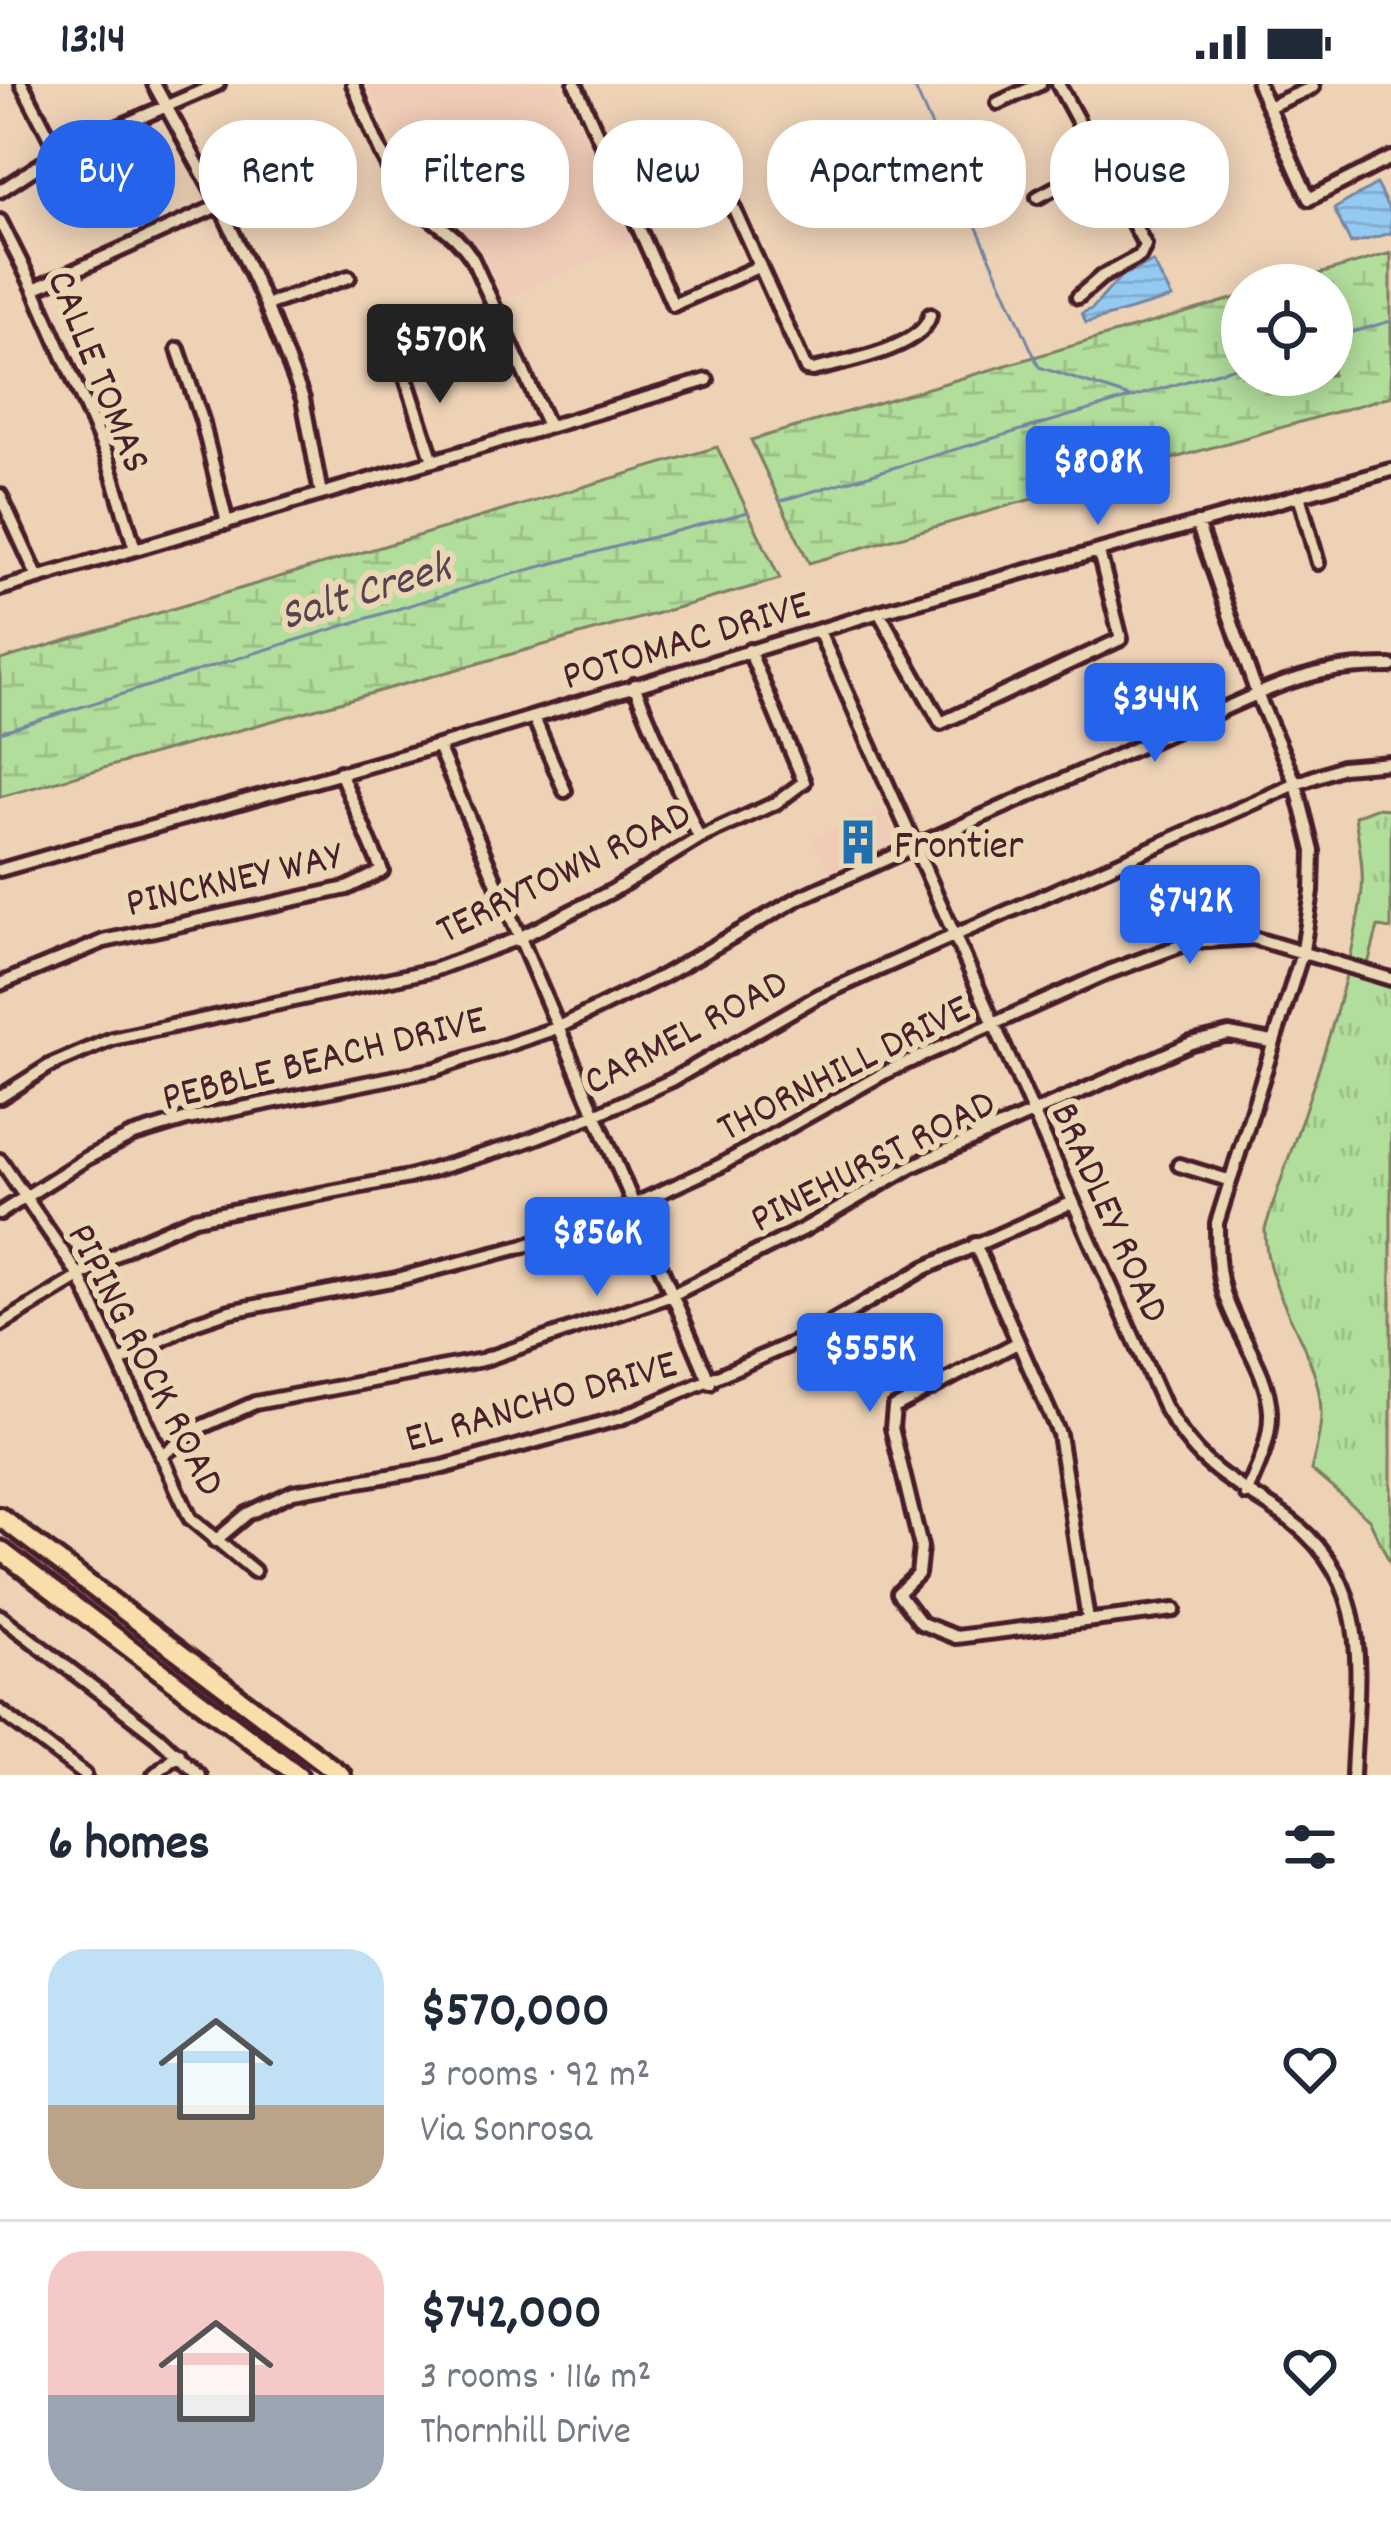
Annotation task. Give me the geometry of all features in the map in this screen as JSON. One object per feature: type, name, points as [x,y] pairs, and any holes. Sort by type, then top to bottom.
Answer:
[{"type":"highway","points":[[0,1517],[341,1775]]},
{"type":"highway","points":[[0,1550],[298,1775]]},
{"type":"street","points":[[22,84],[41,120]]},
{"type":"street","points":[[154,84],[199,169]]},
{"type":"street","points":[[133,120],[218,84]]},
{"type":"street","points":[[353,84],[393,175],[415,205],[457,236],[472,258],[548,425]]},
{"type":"street","points":[[575,84],[674,305],[760,266]]},
{"type":"street","points":[[998,103],[1040,84]]},
{"type":"street","points":[[1058,84],[1077,120]]},
{"type":"street","points":[[1258,84],[1309,199],[1391,158]]},
{"type":"street","points":[[1268,107],[1313,87]]},
{"type":"street","points":[[0,191],[36,167]]},
{"type":"street","points":[[1038,197],[1050,191]]},
{"type":"street","points":[[34,289],[199,214]]},
{"type":"street","name":"CALLE TOMAS","points":[[0,221],[107,456],[134,549]]},
{"type":"street","points":[[231,228],[303,399],[321,494]]},
{"type":"street","points":[[743,228],[806,369],[899,344],[921,334],[930,315]]},
{"type":"street","points":[[1078,297],[1101,277],[1140,256],[1145,245],[1136,228]]},
{"type":"street","points":[[266,305],[349,278]]},
{"type":"street","points":[[178,349],[202,420],[227,523]]},
{"type":"street","points":[[402,366],[433,461]]},
{"type":"street","points":[[0,589],[707,380]]},
{"type":"street","name":"POTOMAC DRIVE","points":[[0,870],[534,718],[879,612],[1391,470]]},
{"type":"street","points":[[1299,495],[1318,562]]},
{"type":"street","points":[[0,496],[38,578]]},
{"type":"street","points":[[1197,523],[1257,694],[1297,784],[1313,851],[1303,950],[1217,1223],[1223,1292],[1262,1378],[1270,1416],[1264,1452],[1246,1494]]},
{"type":"street","points":[[879,612],[941,722],[1121,639],[1099,552]]},
{"type":"street","name":"BRADLEY ROAD","points":[[819,631],[1178,1432],[1195,1454],[1246,1494],[1301,1528],[1329,1562],[1348,1597],[1358,1643],[1353,1775]]},
{"type":"street","name":"TERRYTOWN ROAD","points":[[0,1097],[49,1066],[112,1039],[433,970],[519,938],[612,891],[699,838],[776,803],[805,782],[749,650]]},
{"type":"street","name":"PEBBLE BEACH DRIVE","points":[[0,1213],[131,1136],[169,1124],[436,1070],[557,1028],[663,976],[799,898],[1257,694],[1299,676],[1341,666],[1391,666]]},
{"type":"street","points":[[634,685],[699,838]]},
{"type":"street","points":[[534,718],[565,790]]},
{"type":"street","points":[[438,746],[710,1382]]},
{"type":"street","name":"CARMEL ROAD","points":[[0,1325],[134,1244],[194,1218],[410,1177],[595,1115],[672,1080],[818,996],[1297,784],[1342,766],[1391,763]]},
{"type":"street","name":"PINCKNEY WAY","points":[[0,984],[104,941],[347,888],[382,871],[340,772]]},
{"type":"street","name":"THORNHILL DRIVE","points":[[120,1362],[194,1323],[230,1311],[397,1280],[524,1246],[633,1205],[719,1166],[886,1072],[1109,972],[1190,942],[1253,938],[1391,979]]},
{"type":"street","name":"PINEHURST ROAD","points":[[160,1456],[199,1428],[255,1403],[482,1360],[672,1295],[804,1229],[912,1166],[1209,1036],[1229,1034],[1272,1042]]},
{"type":"street","name":"PIPING ROCK ROAD","points":[[0,1160],[80,1276],[190,1518],[254,1571]]},
{"type":"street","points":[[1179,1165],[1228,1180]]},
{"type":"street","name":"EL RANCHO DRIVE","points":[[215,1541],[248,1514],[293,1492],[443,1467],[621,1418],[806,1338],[925,1268],[1073,1202]]},
{"type":"street","points":[[975,1244],[1059,1434],[1088,1620]]},
{"type":"street","points":[[1017,1343],[894,1408],[892,1428],[921,1547],[917,1574],[898,1593],[921,1623],[956,1637],[1174,1610]]},
{"type":"street","points":[[0,1616],[178,1753],[199,1775]]},
{"type":"street","points":[[0,1711],[85,1775]]},
{"type":"street","points":[[154,1775],[178,1753]]},
{"type":"shaded area","points":[[368,84],[556,84],[593,158],[593,228],[624,228],[631,244],[504,299],[462,228],[569,228],[569,120],[384,120]]},
{"type":"shaded area","points":[[879,809],[896,837],[892,843],[829,872],[813,839]]},
{"type":"green space","points":[[1391,253],[1391,396],[809,563],[751,440],[1221,302],[1221,396],[1353,396],[1353,264]]},
{"type":"green space","points":[[717,447],[780,579],[0,797],[0,660]]},
{"type":"green space","points":[[1375,808],[1391,809],[1391,929],[1378,927],[1364,979],[1391,988],[1391,1565],[1369,1519],[1311,1470],[1321,1422],[1319,1391],[1273,1278],[1265,1229],[1335,1017],[1356,931],[1362,881],[1355,816]]},
{"type":"water","points":[[1376,184],[1391,213],[1391,233],[1351,244],[1334,209]]},
{"type":"water","points":[[1153,262],[1172,298],[1086,323],[1082,313],[1092,309],[1121,276]]},
{"type":"waterway","points":[[913,84],[1039,367],[1130,397]]},
{"type":"waterway","name":"Salt Creek","points":[[1353,332],[1391,321]]},
{"type":"waterway","name":"Salt Creek","points":[[780,501],[1221,371]]},
{"type":"waterway","name":"Salt Creek","points":[[0,732],[501,577],[748,512]]},
{"type":"place","name":"Frontier","points":[[858,842]]}]
